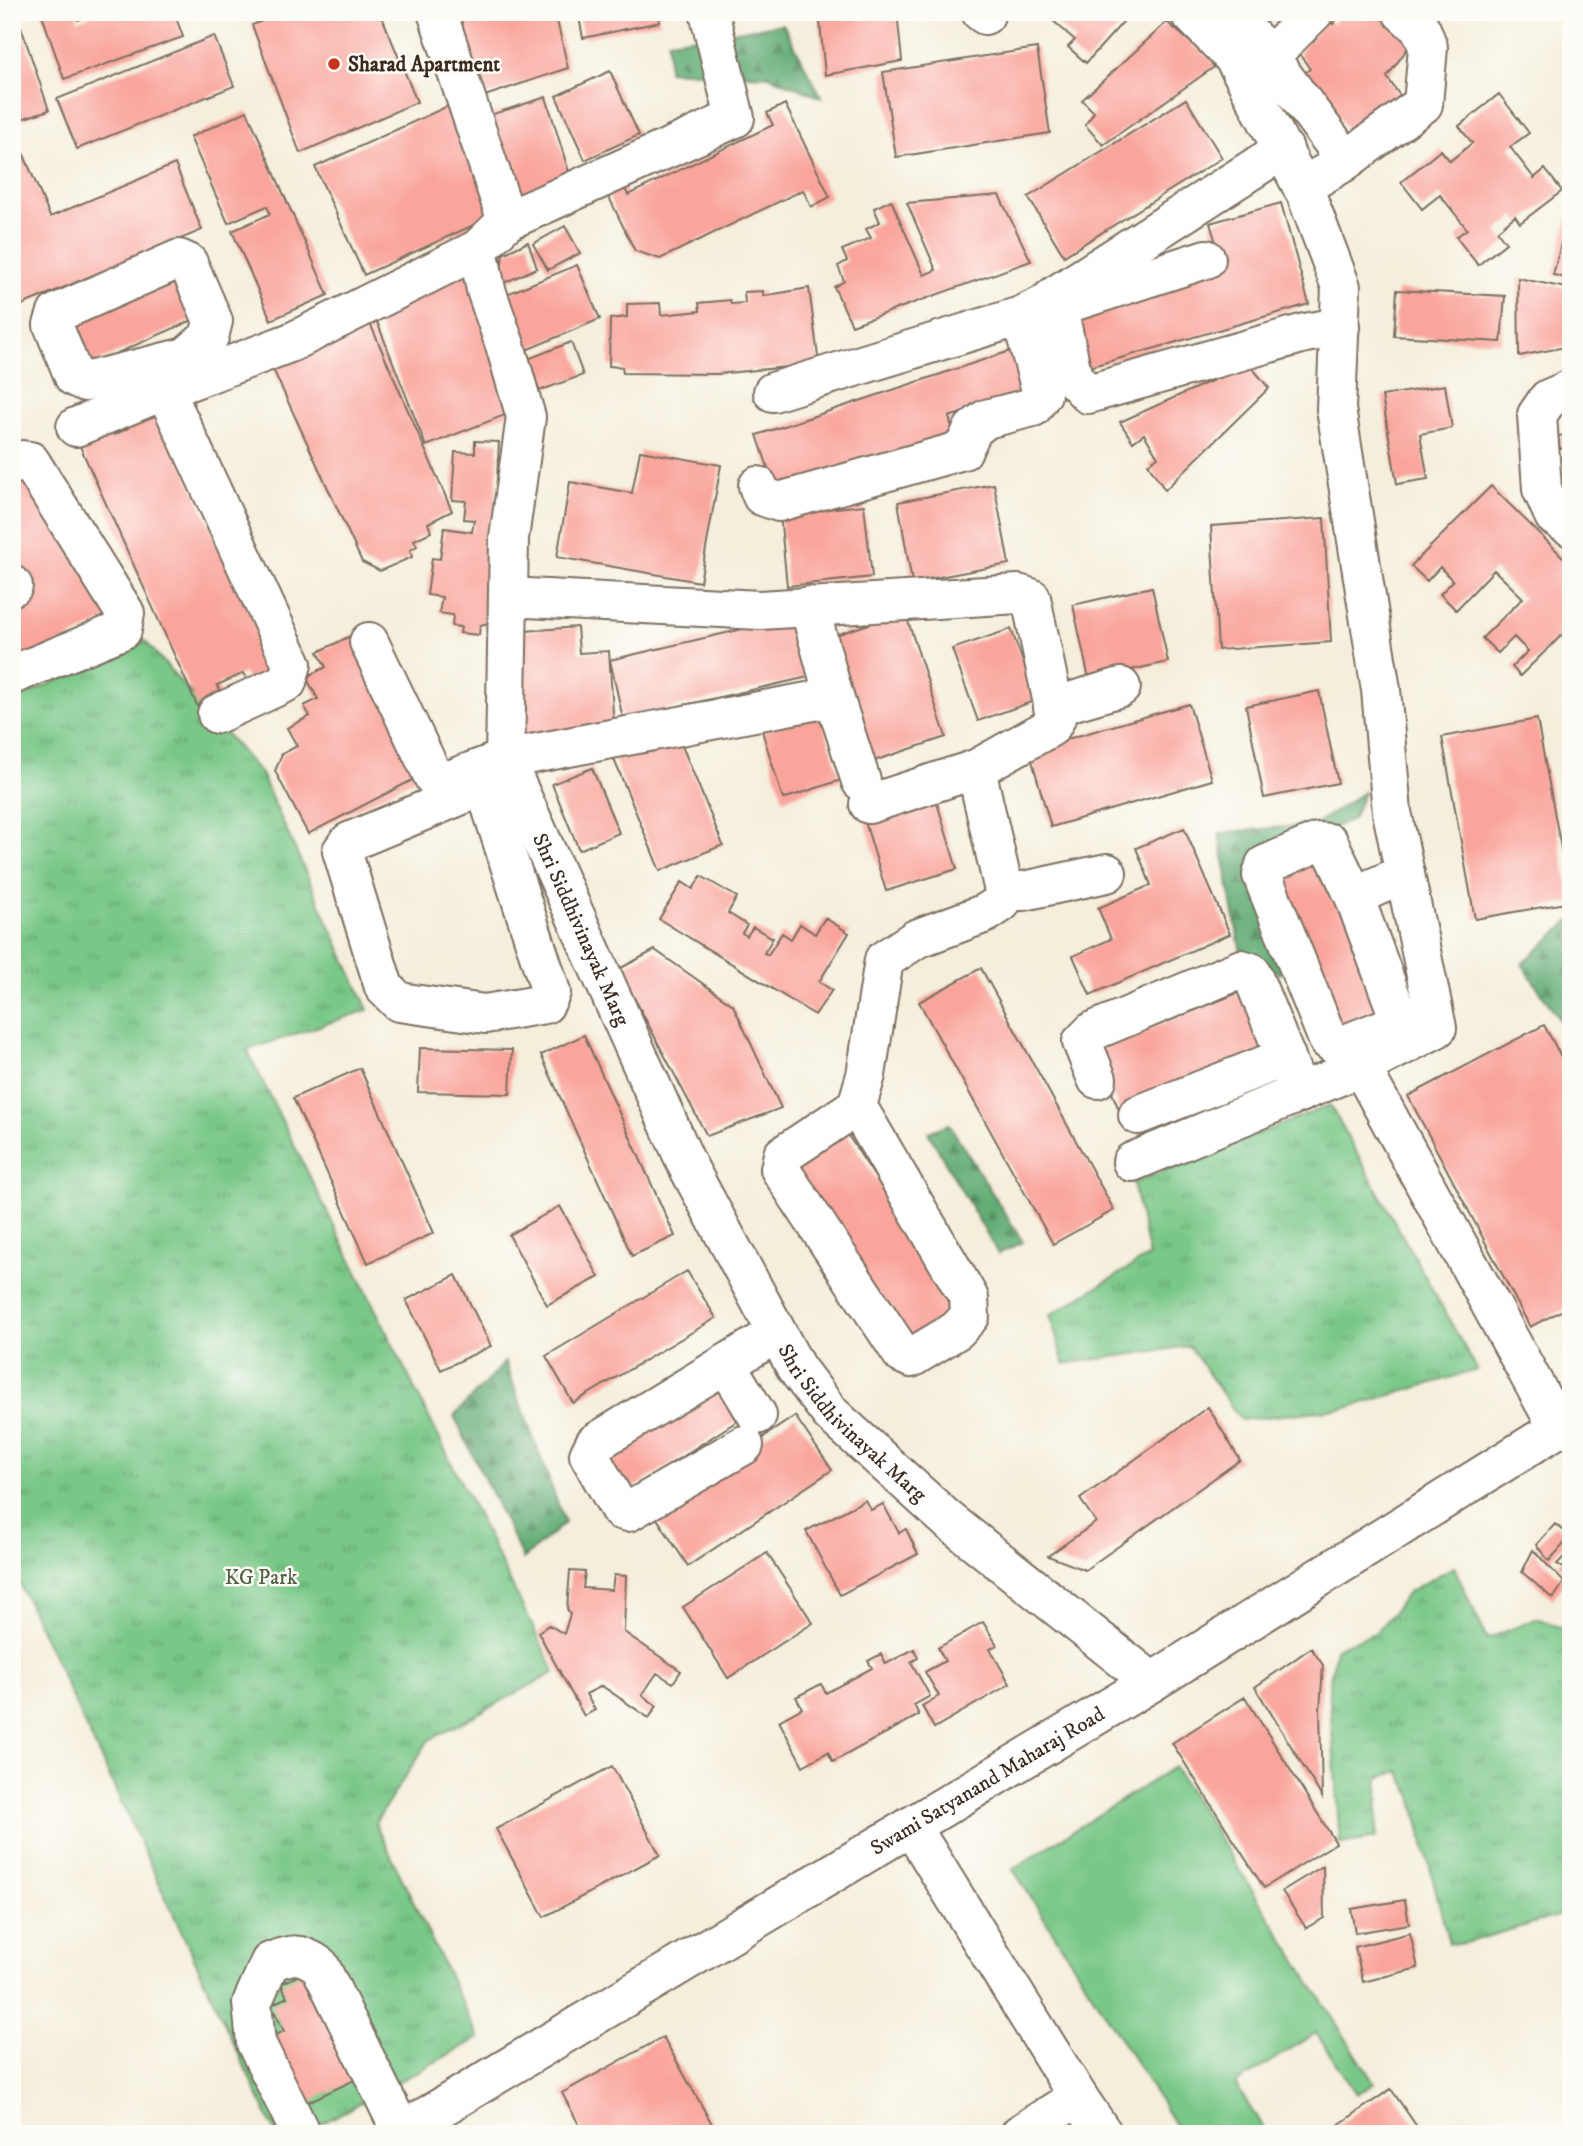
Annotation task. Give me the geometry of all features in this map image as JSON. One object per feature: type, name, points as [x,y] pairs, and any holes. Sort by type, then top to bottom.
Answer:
[{"type":"street","points":[[437,12],[507,221]]},
{"type":"street","points":[[76,428],[182,375],[292,342],[478,249],[507,221],[735,118],[709,12]]},
{"type":"street","points":[[1189,12],[1233,57],[1253,38],[1314,12]]},
{"type":"street","points":[[1302,187],[1346,160],[1423,104],[1428,47],[1421,29],[1402,12]]},
{"type":"street","points":[[1132,1162],[1362,1067],[1437,1028],[1392,812],[1381,690],[1336,409],[1341,288],[1302,187],[1284,149],[1253,38]]},
{"type":"street","points":[[1253,38],[1346,160]]},
{"type":"street","points":[[773,392],[1021,316],[1044,305],[1284,149]]},
{"type":"street","name":"Shri Siddhivinayak Marg","points":[[478,249],[486,290],[526,417],[509,538],[502,776],[687,1166],[796,1368],[831,1415],[948,1520],[1152,1682]]},
{"type":"street","points":[[1206,259],[1069,303],[1060,317],[1073,378],[1088,394],[1305,333],[1340,327]]},
{"type":"street","points":[[758,486],[762,496],[779,502],[950,454],[963,450],[973,429],[986,419],[1033,407],[1042,394],[1021,316]]},
{"type":"street","points":[[182,375],[292,664],[287,682],[217,714]]},
{"type":"street","points":[[1571,389],[1548,399],[1537,415],[1542,489],[1554,516],[1571,527]]},
{"type":"street","points":[[12,465],[22,460],[30,461],[125,613],[121,630],[12,675]]},
{"type":"street","points":[[508,597],[760,610],[1018,594],[1031,598],[1056,718],[1051,727],[976,769],[865,792],[834,697],[809,607]]},
{"type":"street","points":[[369,642],[434,778],[444,782],[502,776],[834,697]]},
{"type":"street","points":[[1054,707],[1121,687]]},
{"type":"street","points":[[857,1107],[969,1298],[970,1316],[957,1330],[911,1358],[902,1354],[780,1169],[783,1155],[857,1107],[866,1075],[884,961],[916,939],[986,913],[1001,903],[1004,891],[976,769]]},
{"type":"street","points":[[502,776],[551,992],[545,1004],[485,1014],[399,1002],[384,987],[342,851],[349,842],[502,776]]},
{"type":"street","points":[[1318,842],[1329,843],[1354,896],[1399,1018],[1391,1026],[1338,1047],[1328,1040],[1262,875],[1265,865],[1318,842]]},
{"type":"street","points":[[1004,891],[1024,891],[1107,873]]},
{"type":"street","points":[[1354,896],[1405,874]]},
{"type":"street","points":[[1097,1079],[1082,1042],[1093,1031],[1241,969],[1251,972],[1300,1093]]},
{"type":"street","points":[[1138,1115],[1286,1058]]},
{"type":"street","points":[[1362,1067],[1564,1424]]},
{"type":"street","points":[[726,1364],[750,1430],[628,1512],[620,1510],[590,1455],[595,1443],[777,1333]]},
{"type":"street","name":"Swami Satyanand Maharaj Road","points":[[399,2133],[1152,1682],[1564,1424]]},
{"type":"street","points":[[911,1826],[1103,2134]]},
{"type":"street","points":[[301,2134],[256,2043],[252,2003],[270,1962],[295,1954],[310,1958],[320,1966],[399,2133]]},
{"type":"street","points":[[1020,2134],[1078,2097]]},
{"type":"green space","points":[[783,24],[822,98],[769,76],[668,71],[668,41]]},
{"type":"green space","name":"KG Park","points":[[145,641],[261,774],[368,1010],[247,1050],[555,1672],[429,1740],[375,1823],[479,2038],[303,2134],[276,2134],[12,1568],[12,701]]},
{"type":"green space","points":[[1364,792],[1353,819],[1301,841],[1281,974],[1241,953],[1219,833],[1316,824]]},
{"type":"green space","points":[[1571,920],[1571,1037],[1522,964]]},
{"type":"green space","points":[[1330,1105],[1477,1370],[1346,1408],[1241,1420],[1189,1346],[1064,1364],[1050,1315],[1149,1256],[1133,1183]]},
{"type":"green space","points":[[949,1124],[1023,1242],[998,1254],[928,1132]]},
{"type":"green space","points":[[505,1362],[565,1523],[523,1559],[454,1416]]},
{"type":"green space","points":[[1454,1567],[1487,1639],[1538,1618],[1571,1632],[1571,1912],[1462,1944],[1449,1943],[1412,1796],[1399,1771],[1379,1778],[1376,1838],[1340,1844],[1329,1685],[1336,1648],[1375,1633],[1408,1592]]},
{"type":"green space","points":[[1174,1767],[1374,2083],[1356,2094],[1316,2033],[1235,2084],[1267,2134],[1181,2134],[1013,1869]]},
{"type":"building","points":[[12,12],[16,12],[49,110],[12,122]]},
{"type":"building","points":[[41,12],[76,12],[78,20],[101,12],[174,12],[183,37],[64,79]]},
{"type":"building","name":"Sharad Apartment","points":[[285,12],[380,12],[417,102],[300,153],[252,25]]},
{"type":"building","points":[[449,12],[555,12],[568,68],[470,101]]},
{"type":"building","points":[[578,12],[658,12],[660,22],[583,38]]},
{"type":"building","points":[[819,12],[897,12],[902,61],[825,75]]},
{"type":"building","points":[[1043,12],[1132,12],[1086,63],[1068,47],[1075,40]]},
{"type":"building","points":[[1342,12],[1373,12],[1380,18],[1385,12],[1417,35],[1387,77],[1408,107],[1357,143],[1334,111],[1323,119],[1295,80],[1310,69],[1299,53],[1327,19],[1333,24]]},
{"type":"building","points":[[1167,22],[1217,65],[1103,145],[1085,125],[1094,112],[1082,100]]},
{"type":"building","points":[[214,36],[234,86],[77,149],[57,99]]},
{"type":"building","points":[[1037,48],[1050,133],[896,157],[883,72]]},
{"type":"building","points":[[610,71],[639,135],[585,160],[556,96]]},
{"type":"building","points":[[1499,94],[1529,133],[1510,147],[1534,178],[1545,169],[1562,191],[1520,223],[1515,216],[1497,231],[1506,243],[1478,265],[1456,237],[1467,229],[1440,195],[1422,209],[1401,182],[1441,150],[1450,161],[1472,143],[1459,126]]},
{"type":"building","points":[[546,97],[572,182],[523,202],[484,117]]},
{"type":"building","points":[[1186,99],[1222,158],[1064,256],[1028,197]]},
{"type":"building","points":[[785,104],[830,197],[811,207],[803,190],[660,259],[635,251],[605,189],[621,181],[628,195],[773,125],[767,113]]},
{"type":"building","points":[[450,105],[500,213],[364,275],[315,167]]},
{"type":"building","points":[[247,111],[328,295],[271,320],[232,231],[270,214],[267,206],[228,223],[190,137]]},
{"type":"building","points":[[24,155],[50,217],[175,164],[202,230],[12,309],[12,160]]},
{"type":"building","points":[[999,195],[1031,261],[852,325],[834,287],[844,281],[838,266],[847,261],[842,250],[871,238],[866,229],[880,222],[874,208],[891,200],[924,275],[936,270],[907,203]]},
{"type":"building","points":[[1281,203],[1309,304],[1086,368],[1069,310],[1223,266],[1210,223]]},
{"type":"building","points":[[1571,209],[1571,279],[1553,275]]},
{"type":"building","points":[[565,226],[580,253],[548,270],[533,244]]},
{"type":"building","points":[[528,242],[537,268],[499,285],[503,254]]},
{"type":"building","points":[[179,265],[202,316],[81,369],[62,326]]},
{"type":"building","points":[[577,265],[600,319],[524,351],[502,296]]},
{"type":"building","points":[[466,272],[520,409],[426,446],[372,309]]},
{"type":"building","points":[[1518,278],[1571,289],[1571,346],[1519,356]]},
{"type":"building","points":[[809,288],[819,364],[717,374],[623,373],[622,367],[609,366],[610,319],[627,317],[627,304],[660,303],[661,315],[700,311],[699,303],[730,300],[731,304],[745,303],[744,292],[763,291],[763,296]]},
{"type":"building","points":[[1397,290],[1505,296],[1501,342],[1394,336]]},
{"type":"building","points":[[369,321],[452,511],[428,523],[431,532],[414,540],[417,546],[410,550],[412,557],[380,571],[362,562],[272,367]]},
{"type":"building","points":[[571,342],[583,375],[531,394],[520,362]]},
{"type":"building","points":[[1013,350],[1027,392],[949,417],[957,445],[775,488],[757,435]]},
{"type":"building","points":[[1249,364],[1269,388],[1165,490],[1148,464],[1158,457],[1144,434],[1133,442],[1120,422]]},
{"type":"building","points":[[1445,385],[1452,428],[1420,434],[1428,479],[1397,484],[1382,396]]},
{"type":"building","points":[[153,400],[278,674],[250,687],[244,673],[217,685],[224,701],[200,712],[74,433],[107,418],[114,435],[128,428],[121,413]]},
{"type":"building","points":[[1571,434],[1571,447],[1560,449],[1558,436]]},
{"type":"building","points":[[475,441],[499,442],[489,623],[480,625],[479,635],[460,633],[461,627],[452,626],[453,615],[439,613],[442,597],[427,595],[432,558],[440,559],[444,528],[472,532],[474,520],[464,519],[466,501],[452,500],[455,452],[475,453]]},
{"type":"building","points":[[640,451],[721,465],[700,582],[557,557],[570,482],[632,493]]},
{"type":"building","points":[[28,469],[114,616],[12,667],[12,479]]},
{"type":"building","points":[[1571,481],[1571,504],[1563,505],[1560,483]]},
{"type":"building","points":[[994,484],[1009,564],[912,582],[898,502]]},
{"type":"building","points":[[1491,486],[1571,565],[1571,626],[1520,676],[1512,667],[1528,651],[1514,637],[1498,653],[1482,638],[1523,598],[1494,570],[1456,610],[1440,594],[1453,581],[1440,567],[1427,581],[1411,566]]},
{"type":"building","points":[[864,505],[872,577],[787,586],[780,514]]},
{"type":"building","points":[[1324,518],[1331,642],[1218,650],[1211,526]]},
{"type":"building","points":[[1152,587],[1168,662],[1089,679],[1073,605]]},
{"type":"building","points":[[905,612],[946,737],[868,763],[827,638]]},
{"type":"building","points":[[799,616],[813,676],[623,719],[610,660]]},
{"type":"building","points":[[577,627],[579,653],[609,651],[614,729],[520,737],[512,632]]},
{"type":"building","points":[[1011,629],[1037,700],[978,721],[952,649]]},
{"type":"building","points":[[354,634],[426,773],[308,834],[275,771],[282,754],[297,746],[287,728],[310,716],[304,706],[318,699],[306,677],[326,667],[318,652]]},
{"type":"building","points":[[1319,691],[1338,783],[1264,798],[1246,706]]},
{"type":"building","points":[[1189,704],[1212,780],[1051,827],[1029,750]]},
{"type":"building","points":[[820,712],[841,780],[783,799],[762,731]]},
{"type":"building","points":[[1537,719],[1571,902],[1475,919],[1442,737]]},
{"type":"building","points":[[676,731],[723,845],[660,871],[613,757]]},
{"type":"building","points":[[592,768],[619,833],[579,850],[552,784]]},
{"type":"building","points":[[934,793],[957,869],[886,891],[863,815]]},
{"type":"building","points":[[1184,828],[1230,934],[1090,995],[1073,956],[1111,939],[1098,908],[1151,885],[1136,848]]},
{"type":"building","points":[[1323,850],[1391,1016],[1337,1038],[1270,872]]},
{"type":"building","points":[[701,876],[737,897],[728,913],[747,925],[742,933],[747,936],[753,927],[773,938],[764,953],[768,955],[782,933],[791,939],[800,924],[815,934],[825,918],[849,933],[819,982],[832,990],[815,1015],[659,919],[682,882],[693,889]]},
{"type":"building","points":[[655,950],[733,1005],[781,1108],[707,1136],[619,969]]},
{"type":"building","points":[[981,968],[1114,1210],[1053,1244],[919,1002]]},
{"type":"building","points":[[1250,988],[1276,1052],[1121,1115],[1095,1051]]},
{"type":"building","points":[[1544,1025],[1571,1075],[1571,1306],[1530,1327],[1408,1096]]},
{"type":"building","points":[[584,1035],[675,1236],[632,1256],[541,1055]]},
{"type":"building","points":[[420,1048],[512,1050],[510,1094],[418,1092]]},
{"type":"building","points":[[360,1068],[434,1233],[368,1263],[293,1098]]},
{"type":"building","points":[[842,1126],[963,1313],[910,1350],[788,1162]]},
{"type":"building","points":[[560,1206],[599,1277],[547,1305],[509,1235]]},
{"type":"building","points":[[687,1271],[716,1318],[573,1403],[546,1356]]},
{"type":"building","points":[[456,1275],[491,1346],[441,1370],[406,1300]]},
{"type":"building","points":[[721,1372],[751,1412],[624,1494],[596,1450]]},
{"type":"building","points":[[1208,1407],[1240,1460],[1085,1570],[1048,1556],[1096,1522],[1080,1499]]},
{"type":"building","points":[[795,1416],[832,1470],[688,1566],[652,1511]]},
{"type":"building","points":[[865,1500],[871,1510],[883,1504],[899,1533],[906,1529],[918,1554],[840,1595],[806,1531]]},
{"type":"building","points":[[1555,1524],[1571,1536],[1549,1561],[1536,1545]]},
{"type":"building","points":[[1533,1550],[1564,1582],[1553,1599],[1522,1572]]},
{"type":"building","points":[[1571,1550],[1571,1572],[1557,1564]]},
{"type":"building","points":[[767,1553],[813,1623],[728,1678],[683,1607]]},
{"type":"building","points":[[570,1571],[585,1572],[583,1588],[612,1590],[614,1575],[626,1576],[624,1632],[681,1671],[673,1683],[657,1673],[642,1695],[657,1706],[649,1718],[602,1686],[586,1694],[595,1710],[584,1716],[538,1632],[549,1625],[564,1634],[570,1614],[567,1609]]},
{"type":"building","points":[[983,1622],[997,1645],[990,1649],[1010,1684],[934,1728],[922,1706],[939,1696],[925,1672],[945,1661],[938,1648]]},
{"type":"building","points":[[1311,1648],[1323,1665],[1320,1710],[1322,1797],[1255,1687]]},
{"type":"building","points":[[914,1649],[918,1658],[911,1662],[930,1696],[914,1705],[919,1715],[833,1762],[828,1752],[803,1766],[779,1721],[802,1708],[796,1697],[821,1684],[826,1693],[872,1668],[868,1661],[881,1654],[886,1664]]},
{"type":"building","points":[[1245,1697],[1336,1843],[1264,1888],[1172,1743]]},
{"type":"building","points":[[612,1766],[660,1855],[544,1917],[496,1829]]},
{"type":"building","points":[[1323,1866],[1324,1918],[1306,1928],[1282,1891]]},
{"type":"building","points":[[1405,1900],[1409,1924],[1355,1933],[1351,1909]]},
{"type":"building","points":[[1410,1933],[1418,1968],[1363,1982],[1355,1947]]},
{"type":"building","points":[[315,1967],[367,2074],[300,2106],[267,2039],[284,2031],[271,2005],[287,1997],[281,1984]]},
{"type":"building","points":[[663,2037],[712,2124],[694,2134],[584,2134],[562,2093]]},
{"type":"building","points":[[1391,2089],[1422,2134],[1325,2134]]},
{"type":"place","name":"Sharad Apartment","points":[[334,64]]}]
